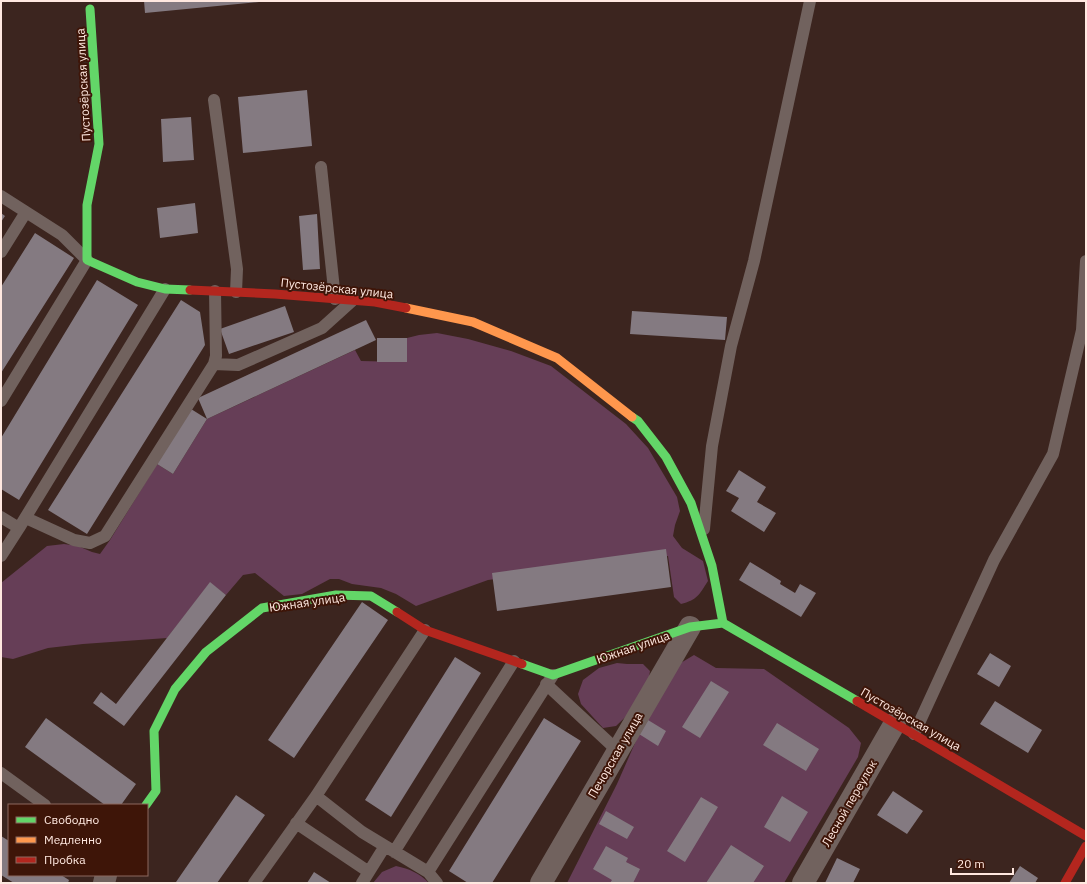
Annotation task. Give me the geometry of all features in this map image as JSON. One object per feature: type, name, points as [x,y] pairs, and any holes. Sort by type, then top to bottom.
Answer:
[{"type":"street","name":"Пустозёрская улица","points":[[90,9],[98,144],[87,206],[87,260],[137,282],[165,289],[236,292],[375,302],[473,322],[557,358],[638,421],[666,456],[691,503],[712,566],[723,623],[1086,836]]},
{"type":"street","name":"Южная улица","points":[[147,804],[156,791],[154,731],[175,689],[206,652],[262,608],[336,595],[371,596],[425,630],[514,661],[550,679],[690,627]]},
{"type":"street","points":[[690,627],[723,623]]},
{"type":"street","name":"Печорская улица","points":[[541,883],[690,627]]},
{"type":"street","name":"Лесной переулок","points":[[802,883],[895,723]]},
{"type":"street","points":[[1065,883],[1086,846]]},
{"type":"lane","points":[[703,540],[712,446],[731,346],[754,261],[810,1]]},
{"type":"lane","points":[[214,100],[237,269],[236,292]]},
{"type":"lane","points":[[321,168],[335,299]]},
{"type":"lane","points":[[1,196],[62,235],[87,260],[1,401]]},
{"type":"lane","points":[[1,252],[26,212]]},
{"type":"lane","points":[[914,734],[994,560],[1053,454],[1082,330],[1086,261]]},
{"type":"lane","points":[[1,556],[26,518],[165,289]]},
{"type":"lane","points":[[26,518],[74,540],[90,543],[105,536],[214,364],[216,356],[215,291]]},
{"type":"lane","points":[[214,364],[238,365],[322,328],[352,300]]},
{"type":"lane","points":[[1,517],[19,528]]},
{"type":"lane","points":[[254,883],[316,796],[425,630]]},
{"type":"lane","points":[[362,883],[369,872],[390,849],[514,661]]},
{"type":"lane","points":[[428,872],[550,679],[618,751]]},
{"type":"lane","points":[[1,773],[44,804]]},
{"type":"lane","points":[[316,796],[362,832],[428,872],[437,883]]},
{"type":"lane","points":[[296,823],[369,872]]},
{"type":"shaded area","points":[[437,333],[468,339],[511,351],[551,366],[626,424],[648,448],[677,497],[680,511],[673,536],[682,548],[703,561],[708,581],[694,599],[681,604],[674,597],[668,556],[488,580],[416,606],[396,594],[381,588],[352,584],[339,579],[330,579],[302,594],[284,596],[255,573],[243,575],[226,595],[210,583],[167,638],[48,648],[13,659],[1,657],[1,583],[47,546],[64,544],[78,546],[100,554],[157,464],[173,474],[207,419],[355,350],[361,361],[406,362],[407,338]]},
{"type":"shaded area","points":[[694,655],[716,668],[764,669],[849,728],[861,743],[858,757],[784,883],[567,883],[617,784],[639,734],[679,664]]},
{"type":"shaded area","points":[[617,663],[643,664],[650,671],[648,683],[639,704],[616,726],[603,728],[581,704],[578,694],[583,680],[599,668]]},
{"type":"shaded area","points":[[396,866],[414,872],[429,883],[373,883],[382,872]]},
{"type":"building","points":[[144,1],[259,1],[259,2],[145,13]]},
{"type":"building","points":[[307,90],[312,146],[243,153],[238,97]]},
{"type":"building","points":[[191,117],[194,160],[163,162],[161,119]]},
{"type":"building","points":[[195,203],[198,233],[160,238],[157,208]]},
{"type":"building","points":[[1,213],[5,216],[1,222]]},
{"type":"building","points":[[317,214],[320,269],[303,270],[299,216]]},
{"type":"building","points":[[35,233],[74,258],[1,373],[1,287]]},
{"type":"building","points":[[97,280],[138,305],[19,500],[1,489],[1,438]]},
{"type":"building","points":[[181,300],[200,312],[205,345],[87,534],[48,510]]},
{"type":"building","points":[[285,306],[294,332],[229,354],[220,329]]},
{"type":"building","points":[[632,311],[727,317],[725,340],[630,334]]},
{"type":"building","points":[[366,320],[376,340],[207,419],[198,398]]},
{"type":"building","points":[[377,338],[407,338],[407,362],[377,362]]},
{"type":"building","points":[[191,409],[207,419],[173,474],[157,464]]},
{"type":"building","points":[[739,470],[766,487],[757,502],[776,513],[764,532],[731,511],[739,498],[726,491]]},
{"type":"building","points":[[666,549],[671,587],[497,611],[492,573]]},
{"type":"building","points":[[750,562],[781,581],[780,584],[795,593],[800,584],[816,593],[801,617],[739,580]]},
{"type":"building","points":[[210,582],[226,595],[124,726],[93,703],[101,692],[116,704]]},
{"type":"building","points":[[362,602],[388,620],[294,758],[268,740]]},
{"type":"building","points":[[990,653],[1011,666],[999,687],[977,674]]},
{"type":"building","points":[[455,657],[481,673],[391,817],[365,800]]},
{"type":"building","points":[[711,681],[729,692],[700,738],[682,727]]},
{"type":"building","points":[[995,701],[1042,730],[1028,753],[980,724]]},
{"type":"building","points":[[46,718],[136,784],[122,804],[104,804],[25,747]]},
{"type":"building","points":[[544,718],[581,741],[492,883],[468,883],[449,871]]},
{"type":"building","points":[[648,720],[666,731],[658,746],[639,734]]},
{"type":"building","points":[[777,723],[819,749],[806,771],[763,745]]},
{"type":"building","points":[[893,791],[923,811],[907,834],[877,815]]},
{"type":"building","points":[[236,795],[265,815],[217,883],[176,882]]},
{"type":"building","points":[[782,796],[808,812],[790,842],[764,827]]},
{"type":"building","points":[[701,797],[718,807],[685,862],[667,851]]},
{"type":"building","points":[[606,811],[634,827],[627,839],[599,824]]},
{"type":"building","points":[[1,836],[8,840],[8,876],[63,876],[69,880],[68,883],[14,883],[1,875]]},
{"type":"building","points":[[731,845],[764,866],[753,883],[706,883]]},
{"type":"building","points":[[606,846],[628,858],[626,862],[640,869],[633,883],[610,883],[612,880],[593,869]]},
{"type":"building","points":[[837,858],[860,869],[853,883],[825,883]]},
{"type":"building","points":[[1020,866],[1038,878],[1035,883],[1009,883]]},
{"type":"building","points":[[314,872],[331,883],[307,883]]},
{"type":"traffic: fast","points":[[90,9],[99,144],[87,205],[87,260],[137,282],[165,289],[190,290]]},
{"type":"traffic: fast","points":[[632,417],[638,421],[666,457],[691,503],[712,566],[723,623]]},
{"type":"traffic: fast","points":[[147,804],[156,791],[154,731],[175,689],[206,652],[262,608],[336,595],[371,596],[397,612]]},
{"type":"traffic: fast","points":[[522,664],[553,675],[690,627],[723,623],[857,701]]},
{"type":"traffic: slow","points":[[406,308],[473,322],[557,358],[632,417]]},
{"type":"traffic: jam","points":[[190,290],[275,294],[375,302],[406,308]]},
{"type":"traffic: jam","points":[[397,612],[425,630],[522,664]]},
{"type":"traffic: jam","points":[[857,701],[1086,836]]},
{"type":"traffic: jam","points":[[1065,883],[1086,846]]}]
